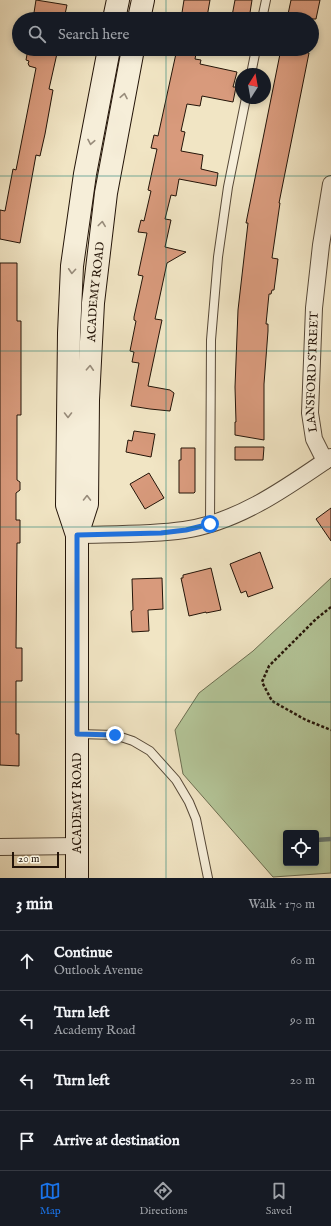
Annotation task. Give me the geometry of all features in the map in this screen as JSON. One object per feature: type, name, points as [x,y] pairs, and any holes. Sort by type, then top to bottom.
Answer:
[{"type":"main road","points":[[115,12],[118,0]]},
{"type":"main road","points":[[140,12],[143,0]]},
{"type":"main road","name":"ACADEMY ROAD","points":[[77,535],[67,505],[69,333],[72,266],[85,174],[108,56]]},
{"type":"main road","name":"ACADEMY ROAD","points":[[77,878],[77,535],[87,504],[88,400],[94,295],[106,193],[133,56]]},
{"type":"main road","points":[[77,846],[87,878]]},
{"type":"street","name":"LANSFORD STREET","points":[[328,459],[314,439],[310,413],[314,308],[321,245],[331,184]]},
{"type":"street","points":[[77,535],[161,533],[186,530],[210,524],[237,514],[272,496],[328,459]]},
{"type":"street","points":[[0,847],[77,846]]},
{"type":"lane","points":[[263,12],[266,0]]},
{"type":"lane","points":[[252,68],[255,56]]},
{"type":"lane","points":[[210,524],[211,340],[218,257],[228,187],[245,104]]},
{"type":"lane","points":[[77,734],[115,735],[133,741],[150,751],[176,780],[189,802],[196,819],[208,878]]},
{"type":"path","points":[[331,607],[316,618],[269,666],[262,682],[272,701],[306,720],[331,730]]},
{"type":"green space","points":[[331,578],[331,873],[273,877],[183,774],[175,730],[199,693],[253,651]]},
{"type":"building","points":[[36,0],[67,5],[66,12],[34,12]]},
{"type":"building","points":[[184,0],[210,0],[208,12],[182,12]]},
{"type":"building","points":[[235,0],[252,0],[250,12],[233,12]]},
{"type":"building","points":[[291,0],[320,0],[317,12],[288,12]]},
{"type":"building","points":[[27,56],[56,56],[49,89],[53,90],[45,134],[40,156],[36,155],[20,243],[0,239],[0,210],[5,211],[13,169],[16,170],[36,68],[29,66],[29,61],[26,60]]},
{"type":"building","points":[[175,56],[196,56],[195,59],[201,60],[200,64],[235,72],[233,87],[235,87],[235,92],[233,102],[202,96],[200,106],[187,104],[181,131],[185,132],[181,151],[203,155],[201,169],[218,173],[216,186],[179,179],[176,196],[171,195],[165,219],[171,220],[165,247],[186,252],[167,263],[155,319],[162,320],[148,386],[170,390],[174,393],[170,411],[131,406],[139,363],[132,362],[134,352],[130,351],[136,321],[134,320],[134,317],[143,276],[138,275],[147,233],[138,232],[141,220],[144,221],[151,191],[148,190],[157,149],[151,148],[154,135],[158,136]]},
{"type":"building","points":[[280,56],[308,56],[279,203],[272,258],[278,259],[274,290],[272,290],[271,294],[269,294],[266,324],[268,324],[268,331],[264,384],[264,440],[235,435],[238,310],[248,223],[246,223]]},
{"type":"building","points":[[0,263],[17,263],[17,321],[21,321],[21,415],[17,415],[17,480],[20,482],[20,490],[16,493],[16,520],[20,520],[20,543],[17,543],[16,648],[22,648],[22,681],[16,681],[16,734],[19,734],[19,766],[0,765]]},
{"type":"building","points":[[134,431],[155,434],[151,457],[126,452],[128,440],[132,441]]},
{"type":"building","points":[[235,447],[264,447],[263,460],[235,460]]},
{"type":"building","points":[[181,448],[195,448],[194,493],[179,493],[179,460],[181,460]]},
{"type":"building","points":[[149,473],[164,498],[145,509],[130,484]]},
{"type":"building","points":[[331,508],[331,541],[316,519]]},
{"type":"building","points":[[260,552],[273,588],[248,597],[246,591],[241,593],[230,564]]},
{"type":"building","points":[[211,568],[221,610],[189,616],[181,578],[183,578],[183,575]]},
{"type":"building","points":[[162,578],[163,609],[148,610],[149,631],[132,632],[132,579]]},
{"type":"waterway","points":[[319,840],[331,839]]},
{"type":"route","points":[[115,735],[77,734],[77,535],[161,533],[186,530],[210,524]]}]
